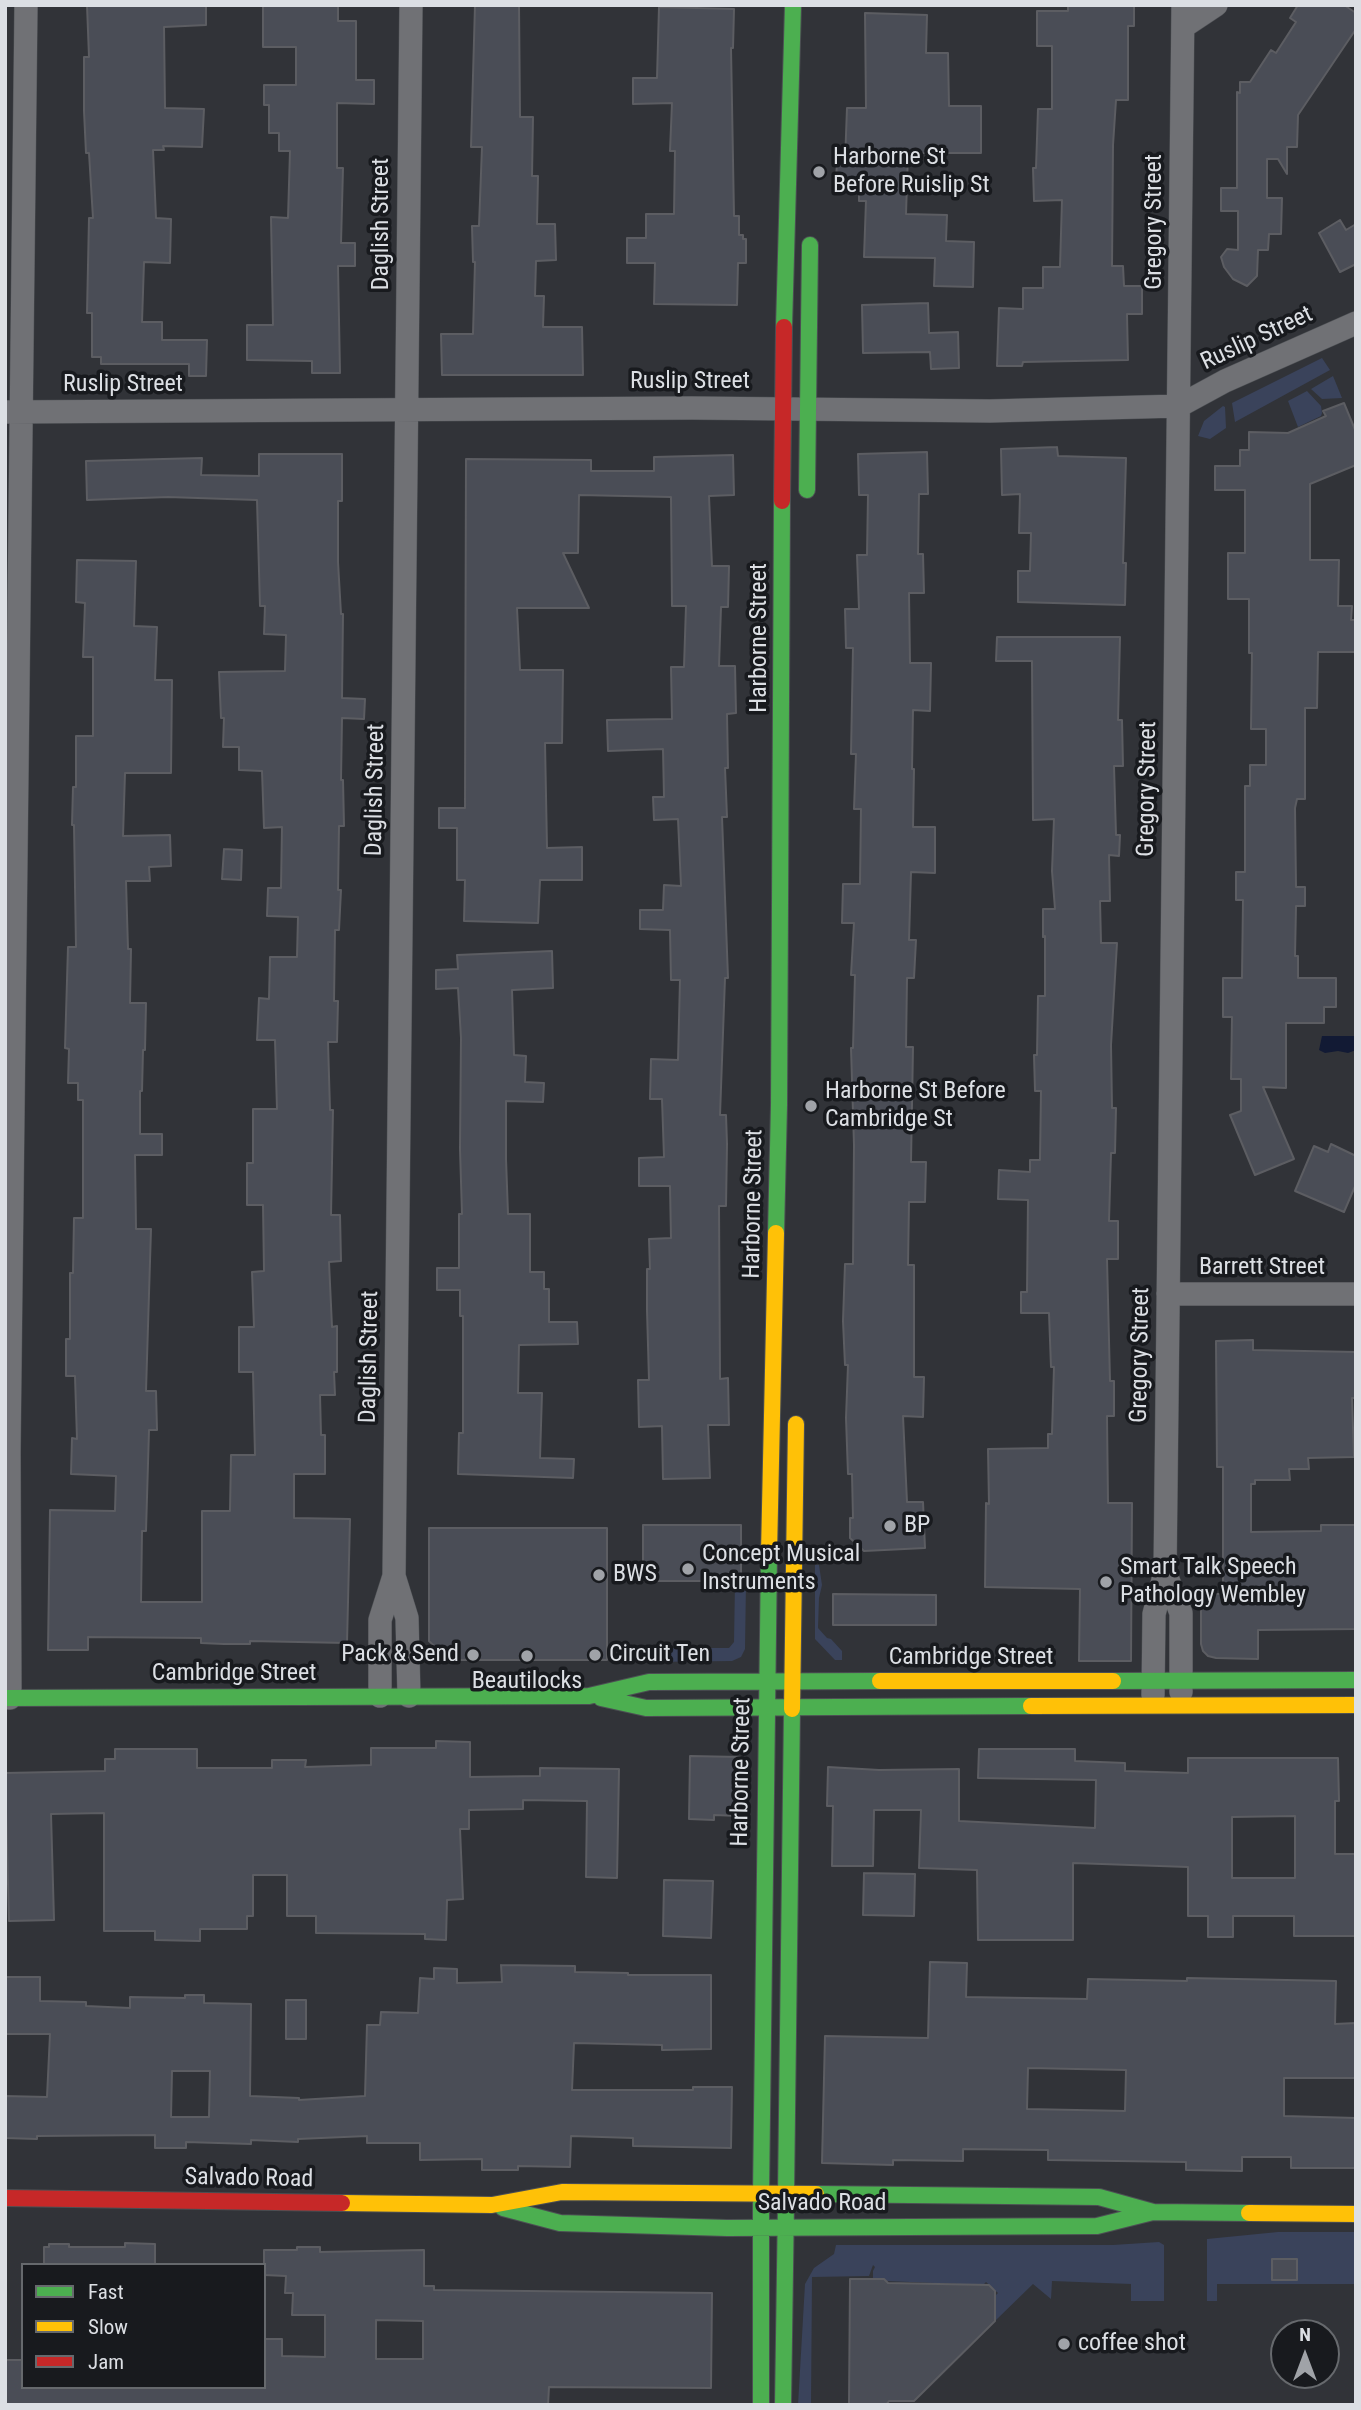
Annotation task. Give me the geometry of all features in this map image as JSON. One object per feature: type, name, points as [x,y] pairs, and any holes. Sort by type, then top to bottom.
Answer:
[{"type":"main road","name":"Harborne Street","points":[[761,2405],[766,1681],[779,1105],[783,408],[793,5]]},
{"type":"main road","points":[[807,507],[811,226]]},
{"type":"main road","name":"Harborne Street","points":[[783,2405],[796,1412]]},
{"type":"main road","name":"Cambridge Street","points":[[589,1696],[649,1682],[1356,1680]]},
{"type":"main road","name":"Cambridge Street","points":[[7,1698],[589,1696],[646,1708],[1356,1705]]},
{"type":"main road","name":"Salvado Road","points":[[5,2198],[492,2205],[562,2192],[1099,2197],[1153,2212]]},
{"type":"main road","name":"Salvado Road","points":[[492,2205],[561,2223],[761,2227],[1097,2226],[1153,2212],[1356,2214]]},
{"type":"street","points":[[7,1698],[13,412],[26,5]]},
{"type":"street","name":"Daglish Street","points":[[380,1696],[380,1620],[394,1576],[411,5]]},
{"type":"street","points":[[1183,16],[1216,5]]},
{"type":"street","name":"Gregory Street","points":[[1153,1706],[1154,1614],[1165,1572],[1183,16]]},
{"type":"street","name":"Ruslip Street","points":[[13,412],[783,408],[990,411],[1179,406],[1224,381],[1356,323]]},
{"type":"street","name":"Barrett Street","points":[[1168,1294],[1356,1294]]},
{"type":"street","name":"Gregory Street","points":[[1165,1572],[1181,1613],[1182,1706]]},
{"type":"street","name":"Daglish Street","points":[[394,1576],[407,1618],[409,1696]]},
{"type":"shaded area","points":[[1322,358],[1330,370],[1235,422],[1232,403]]},
{"type":"shaded area","points":[[1333,376],[1342,398],[1322,399],[1311,389]]},
{"type":"shaded area","points":[[1307,391],[1321,406],[1322,413],[1298,427],[1288,401]]},
{"type":"shaded area","points":[[1223,406],[1226,428],[1210,439],[1198,436],[1204,421]]},
{"type":"shaded area","points":[[1322,1036],[1356,1036],[1356,1050],[1348,1053],[1325,1053],[1319,1050]]},
{"type":"shaded area","points":[[815,1565],[819,1565],[822,1585],[818,1628],[842,1651],[842,1660],[835,1660],[815,1639]]},
{"type":"shaded area","points":[[735,1583],[746,1583],[745,1649],[741,1657],[732,1661],[645,1662],[645,1648],[729,1648],[734,1642]]},
{"type":"shaded area","points":[[1278,2232],[1356,2232],[1356,2284],[1217,2284],[1217,2301],[1207,2301],[1207,2239]]},
{"type":"shaded area","points":[[1159,2242],[1164,2245],[1164,2301],[1131,2301],[1131,2284],[1052,2281],[1051,2299],[1033,2284],[995,2321],[995,2296],[998,2293],[986,2282],[983,2285],[886,2281],[873,2290],[873,2265],[869,2276],[812,2277],[811,2405],[798,2405],[805,2284],[814,2268],[834,2254],[836,2245],[1113,2245]]},
{"type":"building","points":[[87,5],[206,5],[206,25],[164,27],[165,108],[204,109],[202,147],[163,146],[164,150],[153,150],[156,218],[171,219],[170,263],[144,262],[142,322],[162,322],[162,340],[207,340],[206,376],[189,376],[189,364],[101,364],[101,357],[92,357],[92,313],[87,313],[89,218],[93,218],[84,111],[84,57],[89,57]]},
{"type":"building","points":[[263,5],[338,5],[338,21],[356,21],[356,80],[374,80],[374,104],[337,103],[337,168],[343,168],[341,243],[355,243],[355,266],[338,266],[340,373],[312,373],[312,361],[247,360],[247,325],[273,325],[271,217],[288,218],[290,151],[279,151],[279,133],[269,133],[269,105],[264,105],[264,85],[296,85],[296,47],[263,47]]},
{"type":"building","points":[[475,5],[519,5],[520,117],[533,117],[532,176],[538,176],[537,224],[555,224],[556,260],[536,261],[535,296],[544,296],[543,327],[582,327],[583,375],[442,375],[441,334],[473,334],[475,262],[472,226],[479,226],[482,147],[471,147]]},
{"type":"building","points":[[1134,5],[1134,26],[1128,26],[1128,100],[1116,100],[1113,145],[1112,266],[1123,266],[1124,286],[1142,286],[1142,314],[1127,314],[1128,360],[1023,362],[1022,366],[997,366],[999,308],[1023,309],[1023,288],[1043,288],[1043,267],[1060,267],[1062,200],[1034,201],[1033,168],[1036,168],[1038,109],[1052,109],[1052,46],[1037,46],[1037,11],[1068,11],[1068,6]]},
{"type":"building","points":[[1298,5],[1344,5],[1356,13],[1356,29],[1298,115],[1297,147],[1287,147],[1287,174],[1278,159],[1267,159],[1267,198],[1282,198],[1281,234],[1269,234],[1268,250],[1258,250],[1257,276],[1247,286],[1233,279],[1224,267],[1221,257],[1227,249],[1238,250],[1238,211],[1221,211],[1221,188],[1237,188],[1237,92],[1240,93],[1240,82],[1250,82],[1271,50],[1276,53],[1296,22],[1290,18]]},
{"type":"building","points":[[659,7],[734,9],[731,48],[734,216],[739,216],[739,235],[746,239],[746,263],[738,263],[737,305],[654,304],[655,263],[627,263],[627,238],[646,238],[646,214],[674,214],[675,151],[670,151],[672,103],[633,104],[633,78],[657,78]]},
{"type":"building","points":[[865,13],[927,15],[926,53],[948,53],[949,106],[981,106],[981,153],[908,153],[906,214],[947,215],[946,241],[974,242],[973,287],[934,286],[935,258],[864,257],[866,201],[859,201],[859,180],[836,179],[837,162],[845,162],[847,108],[866,108]]},
{"type":"building","points":[[1340,220],[1346,230],[1356,224],[1356,264],[1340,272],[1319,233]]},
{"type":"building","points":[[928,303],[929,333],[958,332],[959,368],[931,369],[930,352],[863,353],[862,305]]},
{"type":"building","points":[[1344,403],[1356,432],[1356,465],[1310,484],[1310,560],[1339,560],[1338,606],[1352,606],[1351,620],[1356,620],[1356,652],[1318,652],[1317,708],[1305,708],[1305,799],[1297,799],[1295,808],[1296,887],[1305,887],[1305,906],[1296,906],[1295,956],[1298,956],[1298,978],[1336,978],[1336,1007],[1324,1007],[1324,1023],[1286,1023],[1286,1088],[1263,1087],[1294,1159],[1255,1175],[1230,1115],[1241,1111],[1241,1079],[1231,1079],[1232,1017],[1223,1017],[1223,978],[1242,978],[1243,900],[1236,900],[1236,872],[1245,872],[1245,786],[1250,786],[1250,765],[1266,765],[1266,729],[1251,729],[1252,653],[1249,653],[1249,599],[1228,599],[1228,553],[1245,553],[1245,490],[1215,490],[1215,466],[1240,466],[1240,450],[1249,450],[1249,432],[1288,433],[1326,416],[1323,411]]},
{"type":"building","points":[[1057,447],[1058,456],[1126,458],[1123,563],[1126,563],[1125,605],[1018,602],[1018,571],[1030,571],[1031,533],[1019,533],[1020,494],[1002,495],[1001,449]]},
{"type":"building","points":[[927,452],[928,494],[919,494],[918,554],[923,554],[924,593],[909,593],[910,663],[931,663],[930,711],[913,710],[913,827],[935,827],[935,873],[911,872],[909,940],[916,940],[914,978],[907,978],[906,1047],[913,1047],[911,1162],[926,1162],[925,1202],[909,1202],[908,1265],[914,1265],[914,1377],[924,1377],[923,1417],[903,1416],[907,1502],[923,1502],[925,1548],[864,1551],[850,1538],[850,1518],[853,1518],[852,1474],[848,1474],[848,1365],[845,1365],[843,1321],[845,1264],[853,1264],[854,1145],[851,1048],[855,975],[851,975],[854,923],[842,923],[843,884],[860,884],[861,809],[854,809],[856,754],[851,754],[853,648],[846,648],[845,609],[859,609],[857,555],[867,555],[868,495],[859,495],[858,454]]},
{"type":"building","points":[[259,454],[342,454],[342,501],[338,501],[338,562],[343,614],[342,698],[365,699],[364,719],[342,718],[341,780],[344,826],[339,826],[338,890],[341,890],[339,930],[335,930],[334,1001],[338,1001],[337,1042],[328,1042],[330,1110],[333,1110],[331,1215],[340,1215],[341,1261],[329,1262],[332,1327],[337,1326],[335,1395],[320,1395],[321,1435],[325,1435],[325,1474],[294,1474],[294,1518],[350,1519],[347,1643],[250,1641],[250,1644],[224,1644],[201,1643],[201,1638],[88,1637],[88,1650],[48,1650],[50,1510],[115,1511],[116,1476],[71,1474],[72,1438],[77,1439],[75,1376],[66,1376],[66,1339],[70,1339],[70,1273],[73,1273],[74,1218],[83,1218],[83,1100],[78,1100],[78,1083],[68,1083],[69,1049],[65,1048],[68,947],[76,947],[73,787],[76,787],[76,736],[93,736],[93,657],[83,657],[85,603],[76,602],[77,560],[136,561],[134,626],[157,627],[155,680],[172,680],[171,773],[125,773],[123,836],[170,835],[171,866],[149,867],[150,881],[126,881],[128,949],[131,949],[130,1003],[146,1003],[140,1134],[162,1134],[162,1155],[135,1155],[136,1229],[151,1229],[146,1391],[156,1391],[157,1430],[149,1430],[146,1531],[142,1531],[141,1602],[202,1602],[202,1511],[230,1511],[231,1455],[255,1455],[253,1372],[239,1372],[239,1327],[254,1327],[252,1272],[264,1271],[263,1205],[247,1205],[247,1163],[253,1163],[253,1109],[277,1109],[275,1040],[257,1040],[259,998],[269,999],[270,957],[297,957],[298,917],[267,916],[268,888],[281,888],[282,827],[264,828],[262,771],[239,770],[239,747],[223,747],[224,718],[221,718],[219,672],[285,671],[286,635],[264,634],[265,606],[260,606],[257,500],[168,497],[87,500],[86,461],[202,458],[201,475],[259,476]]},
{"type":"building","points":[[733,455],[734,495],[709,496],[712,566],[729,566],[728,607],[721,607],[719,666],[735,666],[736,713],[727,714],[727,817],[722,817],[728,978],[725,978],[720,1115],[726,1115],[727,1144],[726,1206],[719,1206],[720,1379],[728,1378],[729,1425],[708,1425],[710,1478],[663,1479],[662,1426],[639,1427],[638,1380],[649,1380],[649,1239],[671,1238],[670,1186],[639,1186],[639,1158],[664,1157],[662,1099],[650,1099],[651,1059],[678,1060],[680,980],[671,980],[670,930],[640,929],[640,910],[663,910],[664,885],[681,886],[678,819],[654,820],[653,797],[664,797],[663,749],[608,751],[607,720],[672,719],[671,667],[684,667],[686,606],[672,606],[671,497],[579,495],[578,553],[563,553],[589,608],[517,608],[520,670],[563,670],[562,743],[545,743],[547,848],[582,847],[582,880],[540,880],[538,923],[464,921],[465,880],[457,880],[457,828],[439,828],[439,808],[465,808],[466,459],[591,460],[591,471],[654,471],[654,457]]},
{"type":"building","points":[[997,637],[1120,637],[1118,720],[1122,720],[1123,766],[1114,766],[1116,835],[1120,835],[1119,856],[1109,855],[1110,901],[1100,901],[1101,943],[1117,943],[1111,1045],[1112,1108],[1116,1108],[1115,1153],[1111,1153],[1109,1221],[1118,1221],[1118,1259],[1107,1259],[1110,1381],[1114,1381],[1114,1416],[1107,1416],[1108,1503],[1132,1503],[1131,1661],[1079,1661],[1080,1589],[985,1587],[986,1503],[989,1504],[988,1449],[1048,1448],[1048,1434],[1052,1434],[1054,1367],[1051,1367],[1049,1313],[1021,1313],[1021,1292],[1027,1292],[1028,1200],[998,1199],[999,1170],[1030,1172],[1030,1160],[1040,1160],[1041,1091],[1035,1091],[1034,1055],[1037,1055],[1038,996],[1045,996],[1043,909],[1055,909],[1052,871],[1054,819],[1033,820],[1032,661],[996,661]]},
{"type":"building","points":[[224,849],[242,850],[241,880],[222,879]]},
{"type":"building","points":[[552,951],[553,988],[512,990],[514,1055],[526,1056],[525,1082],[544,1083],[543,1102],[506,1101],[508,1214],[530,1214],[530,1272],[544,1272],[544,1289],[549,1289],[549,1322],[577,1322],[578,1344],[519,1345],[518,1393],[542,1393],[540,1458],[574,1459],[573,1478],[458,1474],[459,1433],[463,1433],[463,1316],[460,1316],[460,1290],[437,1290],[437,1268],[459,1268],[459,1214],[462,1214],[461,1038],[458,988],[436,989],[436,970],[458,969],[457,955]]},
{"type":"building","points":[[1331,1144],[1356,1156],[1356,1184],[1344,1212],[1295,1191],[1314,1146],[1328,1152]]},
{"type":"building","points":[[1253,1340],[1253,1350],[1356,1352],[1356,1398],[1352,1398],[1354,1457],[1308,1458],[1309,1469],[1289,1469],[1290,1480],[1255,1480],[1255,1484],[1251,1484],[1251,1532],[1321,1531],[1321,1525],[1356,1525],[1356,1629],[1258,1630],[1258,1659],[1216,1658],[1208,1656],[1201,1644],[1201,1602],[1212,1602],[1212,1594],[1223,1594],[1223,1467],[1217,1467],[1216,1341]]},
{"type":"building","points":[[643,1525],[741,1525],[741,1581],[643,1581]]},
{"type":"building","points":[[429,1528],[607,1528],[607,1660],[449,1660],[429,1641]]},
{"type":"building","points":[[833,1594],[936,1595],[936,1625],[833,1625]]},
{"type":"building","points":[[436,1741],[470,1742],[470,1777],[540,1776],[540,1768],[619,1769],[617,1878],[586,1877],[587,1801],[523,1800],[523,1809],[469,1810],[469,1829],[460,1829],[463,1899],[447,1900],[446,1940],[425,1939],[425,1934],[316,1933],[316,1916],[287,1916],[287,1875],[253,1875],[253,1916],[247,1916],[247,1929],[200,1929],[200,1941],[155,1940],[155,1931],[104,1931],[104,1813],[51,1814],[54,1920],[9,1921],[5,1773],[105,1771],[105,1759],[115,1759],[115,1749],[197,1749],[197,1768],[272,1768],[272,1760],[306,1760],[305,1767],[371,1765],[371,1748],[436,1748]]},
{"type":"building","points":[[979,1749],[1075,1749],[1075,1761],[1125,1763],[1125,1771],[1188,1773],[1188,1758],[1338,1758],[1339,1801],[1335,1801],[1335,1854],[1356,1854],[1356,1936],[1294,1936],[1294,1916],[1233,1916],[1233,1937],[1208,1937],[1208,1916],[1188,1916],[1188,1867],[1073,1863],[1073,1940],[978,1940],[977,1870],[919,1868],[921,1810],[874,1810],[873,1866],[832,1866],[833,1806],[827,1806],[828,1767],[879,1770],[959,1769],[959,1821],[1095,1828],[1096,1780],[978,1778]],"holes":[[[1295,1816],[1295,1878],[1232,1878],[1232,1817]]]},
{"type":"building","points":[[690,1756],[740,1757],[739,1816],[714,1815],[714,1820],[689,1819]]},
{"type":"building","points":[[864,1873],[915,1874],[914,1916],[863,1915]]},
{"type":"building","points":[[664,1880],[713,1881],[711,1938],[663,1936]]},
{"type":"building","points":[[930,1962],[967,1963],[966,1997],[1087,1999],[1088,1979],[1336,1981],[1335,2024],[1356,2023],[1356,2078],[1284,2078],[1284,2116],[1356,2118],[1356,2168],[1291,2168],[1291,2157],[1242,2157],[1242,2171],[1186,2170],[1186,2162],[1048,2160],[1048,2150],[963,2149],[963,2161],[893,2160],[893,2165],[822,2163],[825,2036],[928,2038]],"holes":[[[1028,2068],[1126,2070],[1125,2111],[1027,2109]]]},
{"type":"building","points":[[501,1965],[575,1966],[575,1972],[628,1975],[711,1975],[711,2049],[662,2050],[662,2045],[574,2043],[572,2090],[693,2090],[693,2087],[732,2087],[731,2148],[633,2146],[633,2138],[571,2136],[570,2167],[518,2166],[518,2170],[482,2170],[482,2159],[420,2160],[420,2143],[367,2143],[367,2136],[298,2139],[298,2142],[251,2140],[251,2144],[186,2142],[186,2148],[155,2148],[155,2135],[5,2138],[5,2096],[47,2097],[50,2034],[5,2034],[5,1977],[40,1977],[40,2001],[86,2002],[86,2006],[130,2008],[130,1997],[185,1998],[185,1995],[204,1995],[204,2003],[251,2004],[250,2096],[299,2100],[365,2096],[367,2025],[380,2025],[381,2012],[418,2013],[420,1978],[434,1979],[434,1968],[457,1969],[457,1983],[502,1982]],"holes":[[[172,2071],[210,2071],[209,2117],[171,2117]]]},
{"type":"building","points":[[286,2000],[306,2000],[306,2039],[286,2039]]},
{"type":"building","points":[[125,2243],[155,2244],[155,2263],[44,2263],[44,2247],[49,2247],[49,2244],[69,2244],[69,2247],[125,2247]]},
{"type":"building","points":[[320,2247],[320,2252],[424,2250],[424,2286],[434,2286],[434,2290],[712,2293],[711,2388],[549,2387],[548,2405],[5,2405],[5,2360],[21,2360],[21,2389],[266,2389],[266,2339],[282,2339],[282,2356],[325,2357],[325,2315],[292,2315],[293,2293],[285,2293],[286,2276],[266,2275],[264,2250]],"holes":[[[376,2320],[423,2321],[423,2359],[376,2359]]]},
{"type":"building","points":[[1272,2259],[1297,2259],[1297,2280],[1272,2280]]},
{"type":"building","points":[[850,2279],[884,2279],[888,2283],[989,2285],[995,2291],[995,2321],[914,2401],[889,2401],[886,2405],[849,2405]]},
{"type":"traffic: fast","points":[[784,327],[793,5]]},
{"type":"traffic: fast","points":[[807,490],[810,245]]},
{"type":"traffic: fast","points":[[776,1233],[782,501]]},
{"type":"traffic: fast","points":[[761,2194],[769,1553]]},
{"type":"traffic: fast","points":[[1113,1681],[1356,1680]]},
{"type":"traffic: fast","points":[[5,1698],[589,1696],[649,1682],[880,1681]]},
{"type":"traffic: fast","points":[[601,1698],[646,1708],[1031,1706]]},
{"type":"traffic: fast","points":[[786,2194],[792,1709]]},
{"type":"traffic: fast","points":[[816,2194],[1099,2197],[1153,2212]]},
{"type":"traffic: fast","points":[[783,2405],[786,2202]]},
{"type":"traffic: fast","points":[[761,2203],[761,2405]]},
{"type":"traffic: fast","points":[[503,2208],[560,2223],[727,2228],[1097,2226],[1153,2212],[1249,2213]]},
{"type":"traffic: slow","points":[[769,1553],[776,1233]]},
{"type":"traffic: slow","points":[[792,1709],[796,1424]]},
{"type":"traffic: slow","points":[[880,1681],[1113,1681]]},
{"type":"traffic: slow","points":[[1031,1706],[1356,1705]]},
{"type":"traffic: slow","points":[[342,2203],[492,2205],[562,2192],[816,2194]]},
{"type":"traffic: slow","points":[[1249,2213],[1356,2214]]},
{"type":"traffic: jam","points":[[782,501],[784,327]]},
{"type":"traffic: jam","points":[[5,2198],[342,2203]]},
{"type":"place","name":"Harborne St Before Ruislip St","points":[[819,172]]},
{"type":"place","name":"Harborne St Before Cambridge St","points":[[811,1106]]},
{"type":"place","name":"BP","points":[[890,1526]]},
{"type":"place","name":"Concept Musical Instruments","points":[[688,1569]]},
{"type":"place","name":"BWS","points":[[599,1575]]},
{"type":"place","name":"Smart Talk Speech Pathology Wembley","points":[[1106,1582]]},
{"type":"place","name":"Pack & Send","points":[[473,1655]]},
{"type":"place","name":"Circuit Ten","points":[[595,1655]]},
{"type":"place","name":"Beautilocks","points":[[527,1656]]},
{"type":"place","name":"coffee shot","points":[[1064,2344]]}]
